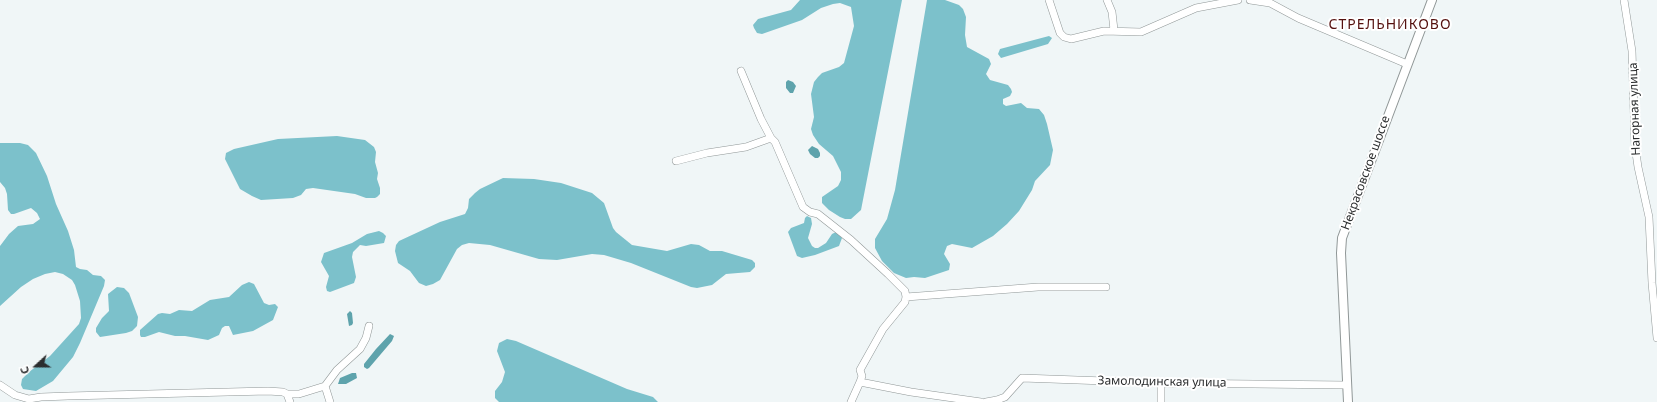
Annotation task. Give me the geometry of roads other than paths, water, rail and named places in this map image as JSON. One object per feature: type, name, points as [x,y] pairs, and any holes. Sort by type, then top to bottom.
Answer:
[{"type":"street","points":[[1048,0],[1060,33],[1064,37],[1071,39],[1092,33],[1114,30],[1141,32],[1196,8],[1238,0]]},
{"type":"street","points":[[1107,0],[1112,12],[1114,30]]},
{"type":"street","points":[[1250,0],[1270,3],[1298,18],[1407,64]]},
{"type":"street","name":"Некрасовское шоссе","points":[[1348,402],[1341,253],[1342,238],[1432,0]]},
{"type":"street","name":"Нагорная улица","points":[[1624,0],[1632,51],[1635,146],[1649,217],[1652,283],[1657,338]]},
{"type":"street","points":[[741,71],[750,95],[771,138],[775,142],[802,207],[810,212],[818,214],[851,240],[905,292],[906,297],[904,302],[895,313],[867,356],[860,370],[862,376],[851,402]]},
{"type":"street","points":[[676,161],[707,153],[746,147],[771,138]]},
{"type":"street","points":[[906,297],[1038,287],[1106,287]]},
{"type":"street","points":[[0,385],[15,395],[29,399],[41,397],[178,392],[268,391],[299,394],[325,386],[336,370],[360,349],[366,338],[369,326]]},
{"type":"street","name":"Замолодинская улица","points":[[986,402],[997,400],[1005,396],[1022,378],[1161,383],[1347,385]]},
{"type":"street","points":[[860,382],[911,392],[981,402]]},
{"type":"street","points":[[1161,383],[1161,402]]},
{"type":"street","points":[[325,386],[330,402]]},
{"type":"street","points":[[287,394],[290,402]]},
{"type":"district","name":"СТРЕЛЬНИКОВО","points":[[1390,25]]}]
